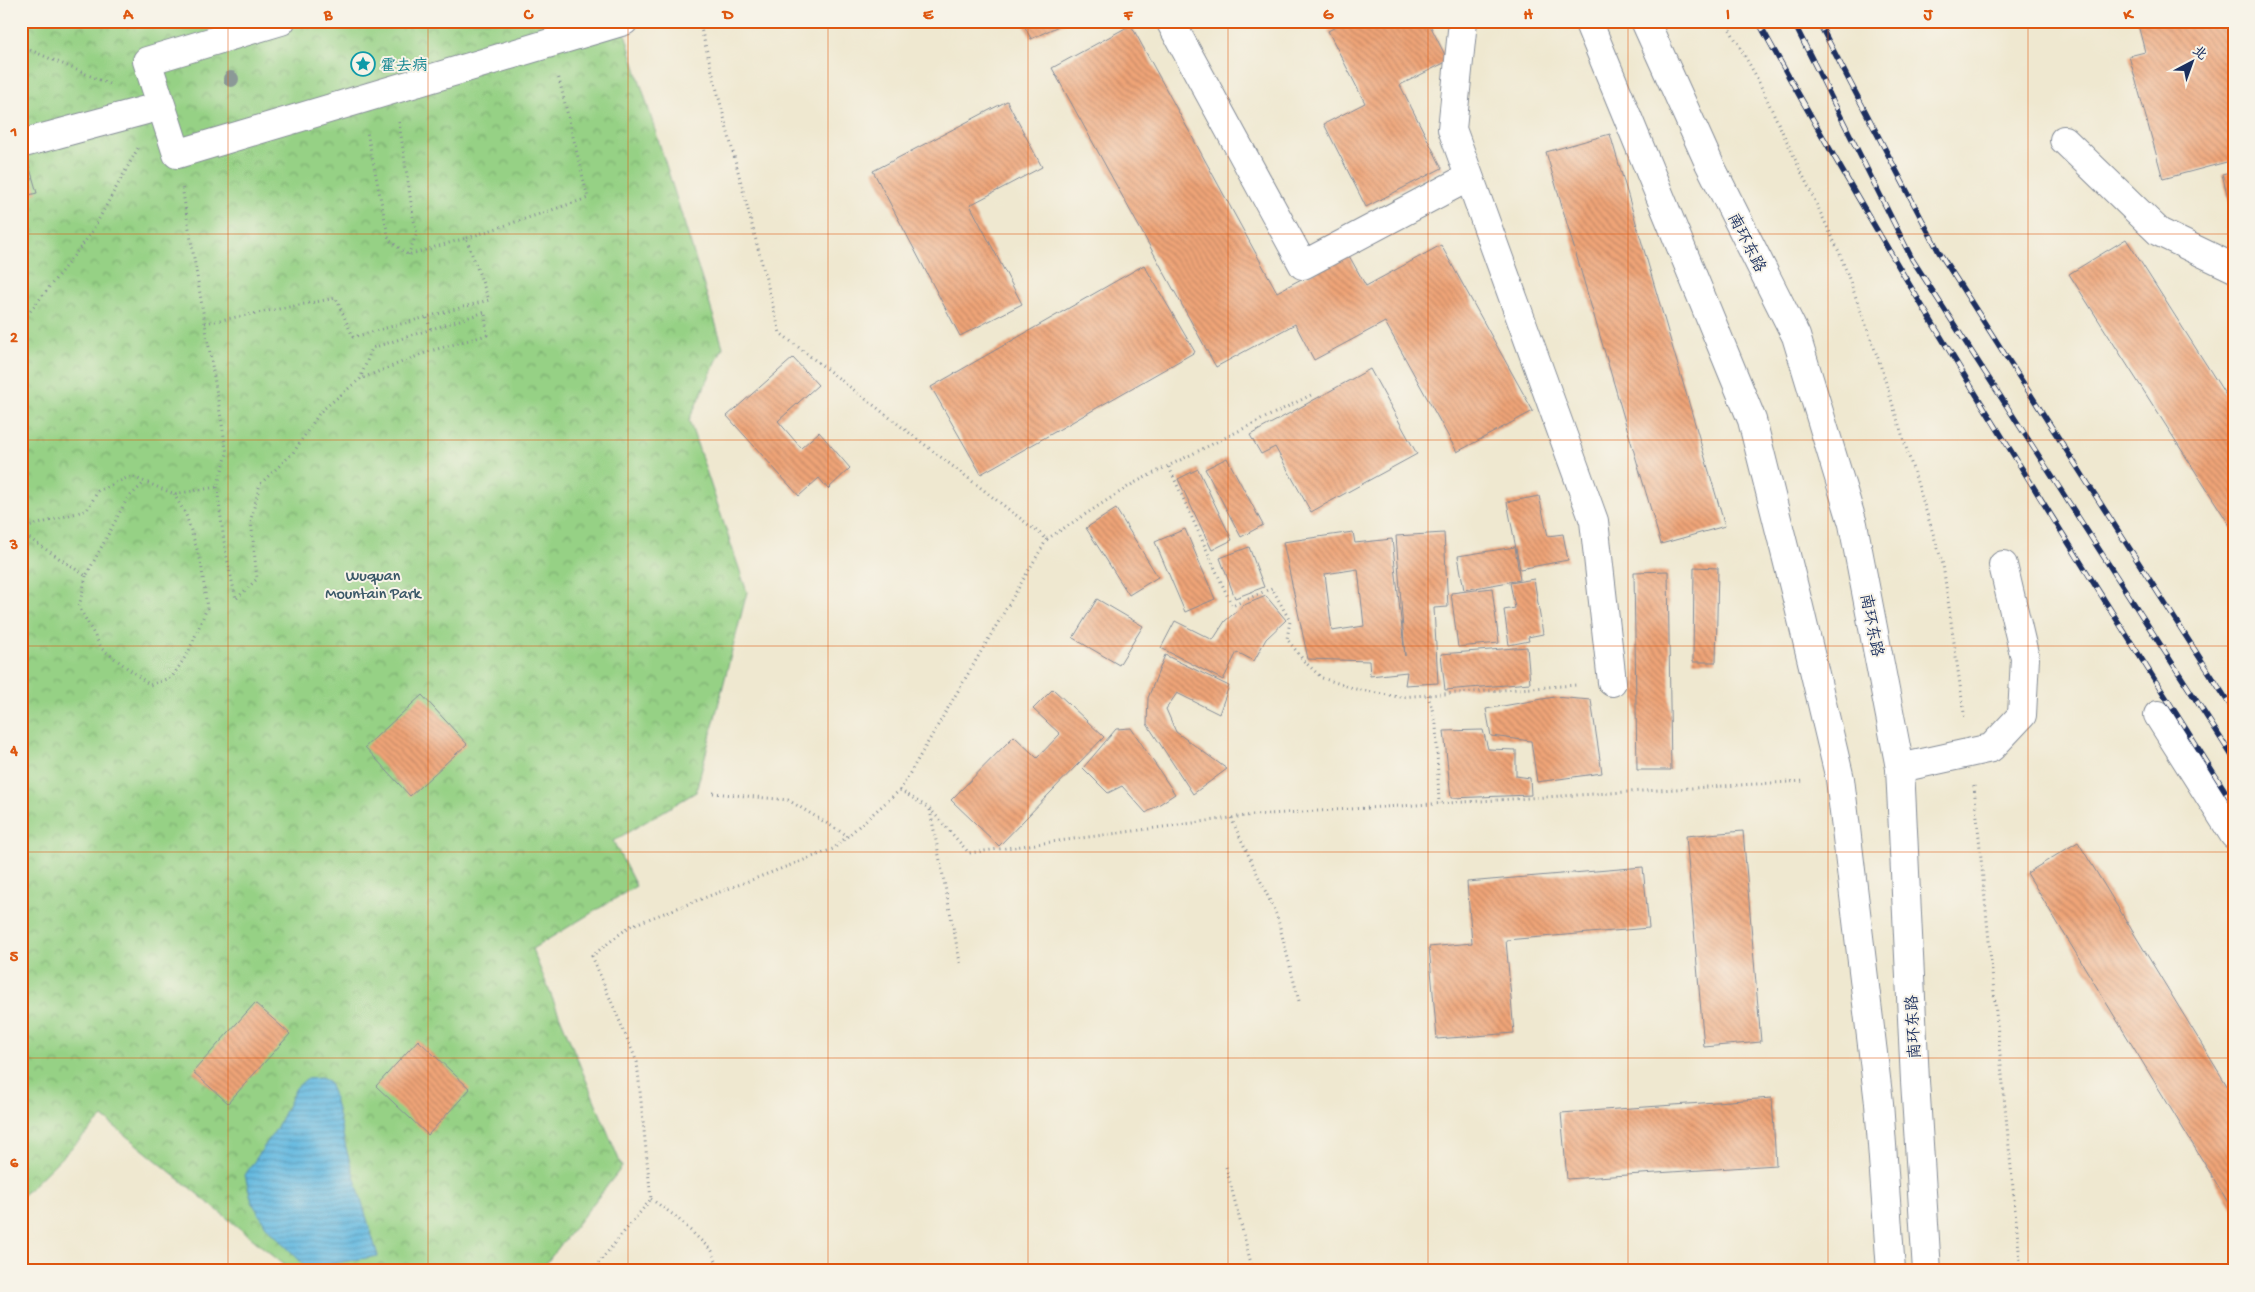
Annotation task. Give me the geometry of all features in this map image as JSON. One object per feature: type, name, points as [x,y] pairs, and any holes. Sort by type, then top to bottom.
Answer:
[{"type":"main road","points":[[281,21],[146,62],[176,154],[624,21]]},
{"type":"main road","points":[[1170,21],[1303,265],[1469,177]]},
{"type":"main road","points":[[1462,21],[1452,129],[1594,521],[1612,682]]},
{"type":"main road","points":[[1588,21],[1752,420],[1840,779],[1879,1103],[1891,1271]]},
{"type":"main road","name":"南环东路","points":[[1645,21],[1709,163],[1796,336],[1853,524],[1900,768],[1915,1081],[1927,1271]]},
{"type":"main road","points":[[24,144],[161,106]]},
{"type":"main road","points":[[2064,140],[2159,232],[2234,268]]},
{"type":"main road","points":[[1900,768],[1991,748],[2022,715],[2025,658],[2003,565]]},
{"type":"main road","points":[[2158,715],[2234,835]]},
{"type":"path","points":[[699,21],[780,333],[1047,539]]},
{"type":"path","points":[[1725,21],[1755,74],[1840,254],[1879,361],[1943,565],[1971,752],[2021,1271]]},
{"type":"path","points":[[408,255],[588,198],[550,43]]},
{"type":"path","points":[[21,46],[161,106],[90,235],[21,323]]},
{"type":"path","points":[[394,90],[413,216],[418,233],[408,255]]},
{"type":"path","points":[[360,100],[389,240],[408,255]]},
{"type":"path","points":[[176,154],[227,454],[217,487],[225,549],[236,599],[257,579],[251,518],[260,484],[293,453],[320,412],[360,379],[430,351],[487,335],[485,312],[372,348],[360,379]]},
{"type":"path","points":[[205,323],[336,298],[353,337],[489,300],[466,238]]},
{"type":"path","points":[[427,318],[431,330]]},
{"type":"path","points":[[592,1271],[651,1199],[637,1062],[592,956],[630,926],[833,849],[900,790],[1047,539],[1134,483],[1311,395]]},
{"type":"path","points":[[1169,466],[1232,606],[1272,588],[1290,621],[1287,639],[1304,662],[1322,678],[1356,689],[1398,697],[1612,682]]},
{"type":"path","points":[[21,529],[87,510],[98,491],[132,476],[174,494],[217,487]]},
{"type":"path","points":[[145,482],[127,499],[86,576],[79,607],[102,649],[150,685],[172,677],[188,653],[207,608],[201,562],[186,515],[174,494]]},
{"type":"path","points":[[21,533],[86,576]]},
{"type":"path","points":[[1428,695],[1436,723],[1439,804]]},
{"type":"path","points":[[900,790],[930,810],[969,853],[1231,818],[1840,779]]},
{"type":"path","points":[[713,793],[788,800],[848,836]]},
{"type":"path","points":[[930,810],[961,967]]},
{"type":"path","points":[[1231,818],[1276,916],[1299,1001]]},
{"type":"path","points":[[1226,1167],[1253,1271]]},
{"type":"path","points":[[651,1199],[675,1216],[712,1252],[720,1271]]},
{"type":"path","points":[[802,1271],[814,1265],[819,1271]]},
{"type":"green space","name":"Wuquan Mountain Park","points":[[21,21],[621,21],[723,347],[689,420],[747,592],[696,792],[613,841],[636,886],[532,949],[622,1167],[540,1271],[292,1271],[103,1117],[21,1197]]},
{"type":"water","points":[[321,1078],[328,1081],[333,1093],[347,1152],[378,1256],[307,1268],[266,1226],[252,1202],[245,1175],[276,1129],[296,1088],[306,1079]]},
{"type":"building","points":[[1022,21],[1069,21],[1031,39]]},
{"type":"building","points":[[1347,21],[1428,21],[1448,61],[1400,85],[1442,168],[1366,207],[1324,124],[1365,103],[1328,31]]},
{"type":"building","points":[[2137,21],[2234,21],[2234,160],[2163,179],[2129,56],[2145,52]]},
{"type":"building","points":[[1131,25],[1277,292],[1348,254],[1366,286],[1441,245],[1533,411],[1457,452],[1385,322],[1314,360],[1295,324],[1216,367],[1052,68]]},
{"type":"building","points":[[1007,101],[1042,167],[970,205],[1022,304],[960,336],[873,171]]},
{"type":"building","points":[[1610,134],[1725,526],[1661,544],[1546,152]]},
{"type":"building","points":[[21,137],[37,193],[21,197]]},
{"type":"building","points":[[2234,171],[2234,218],[2233,218],[2222,174]]},
{"type":"building","points":[[2126,239],[2234,408],[2234,532],[2069,274]]},
{"type":"building","points":[[1144,265],[1195,352],[981,474],[931,387]]},
{"type":"building","points":[[793,358],[818,385],[778,421],[801,448],[819,432],[850,468],[828,489],[819,478],[799,496],[727,416]]},
{"type":"building","points":[[1370,369],[1417,454],[1311,512],[1275,447],[1261,454],[1250,435]]},
{"type":"building","points":[[1227,458],[1263,525],[1241,537],[1205,469]]},
{"type":"building","points":[[1198,469],[1232,540],[1212,550],[1178,479]]},
{"type":"building","points":[[1539,496],[1548,536],[1563,534],[1568,560],[1520,569],[1507,502]]},
{"type":"building","points":[[1116,509],[1158,577],[1129,595],[1086,528]]},
{"type":"building","points":[[1185,529],[1215,599],[1185,612],[1155,542]]},
{"type":"building","points":[[1353,532],[1355,543],[1392,539],[1405,656],[1396,536],[1444,533],[1448,607],[1434,608],[1438,683],[1405,685],[1407,672],[1370,676],[1369,661],[1308,659],[1283,542]],"holes":[[[1358,569],[1364,626],[1332,631],[1325,574]]]},
{"type":"building","points":[[1249,547],[1264,587],[1235,598],[1220,558]]},
{"type":"building","points":[[1515,547],[1520,580],[1464,590],[1458,556]]},
{"type":"building","points":[[1694,567],[1718,568],[1716,662],[1693,662]]},
{"type":"building","points":[[1668,571],[1671,770],[1637,770],[1634,572]]},
{"type":"building","points":[[1534,579],[1543,634],[1528,637],[1529,641],[1509,645],[1504,610],[1515,608],[1510,583]]},
{"type":"building","points":[[1492,588],[1499,643],[1458,647],[1451,593]]},
{"type":"building","points":[[1266,596],[1286,620],[1266,639],[1254,661],[1237,652],[1223,680],[1161,648],[1175,621],[1213,640],[1225,621],[1244,605]]},
{"type":"building","points":[[1097,599],[1143,626],[1119,665],[1073,638]]},
{"type":"building","points":[[1527,647],[1530,683],[1445,690],[1441,654]]},
{"type":"building","points":[[1165,655],[1229,686],[1219,714],[1177,693],[1166,709],[1176,732],[1227,769],[1193,794],[1147,724],[1148,698]]},
{"type":"building","points":[[1053,689],[1104,737],[999,846],[951,800],[1014,736],[1037,758],[1060,734],[1033,709]]},
{"type":"building","points":[[422,695],[467,744],[410,796],[365,747]]},
{"type":"building","points":[[1554,697],[1591,700],[1602,773],[1537,782],[1531,741],[1491,736],[1486,709]]},
{"type":"building","points":[[1131,728],[1175,794],[1146,813],[1122,786],[1108,793],[1083,768],[1116,729]]},
{"type":"building","points":[[1483,730],[1488,749],[1516,750],[1516,776],[1530,778],[1531,795],[1451,798],[1444,731]]},
{"type":"building","points":[[1743,831],[1761,1042],[1704,1047],[1686,836]]},
{"type":"building","points":[[2078,842],[2234,1097],[2234,1212],[2027,873]]},
{"type":"building","points":[[1643,867],[1649,928],[1506,940],[1514,1033],[1437,1039],[1429,947],[1472,943],[1467,882]]},
{"type":"building","points":[[255,1003],[290,1034],[228,1103],[193,1072]]},
{"type":"building","points":[[418,1040],[470,1089],[428,1135],[376,1086]]},
{"type":"building","points":[[1772,1098],[1776,1165],[1567,1179],[1561,1113]]},
{"type":"railway","points":[[1758,21],[1871,221],[1930,319],[2234,805]]},
{"type":"railway","points":[[1793,21],[1912,259],[2234,759]]},
{"type":"railway","points":[[1818,21],[1939,252],[2234,711]]},
{"type":"place","name":"霍去病","points":[[363,64]]}]
